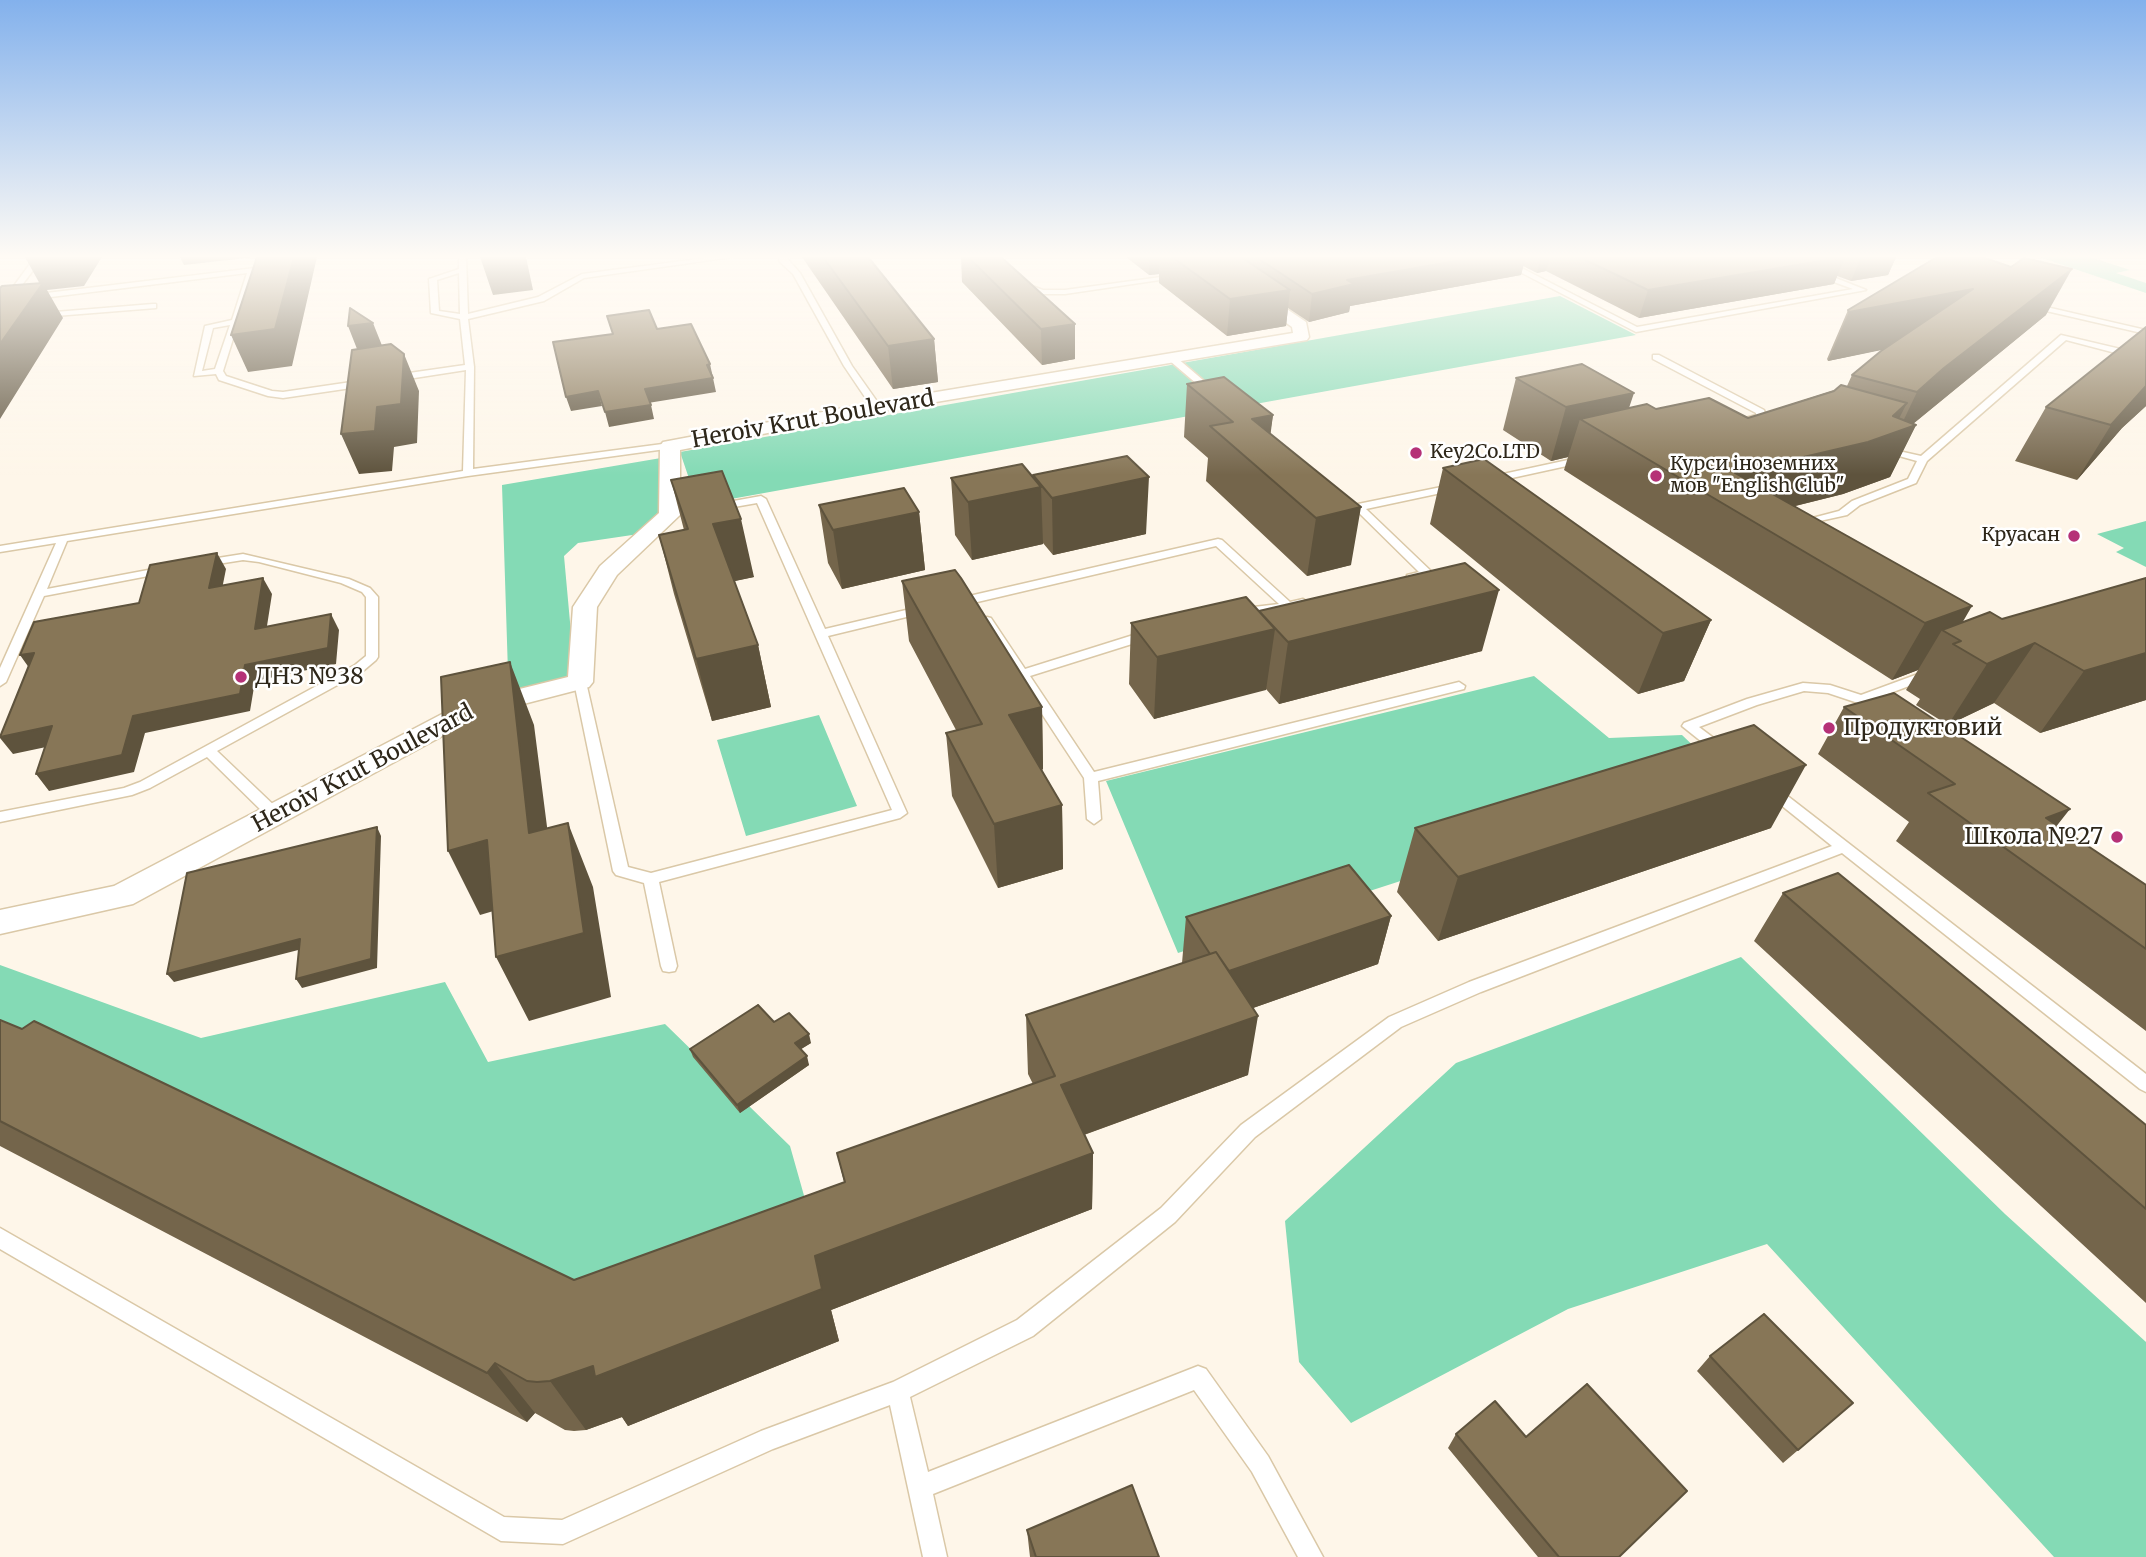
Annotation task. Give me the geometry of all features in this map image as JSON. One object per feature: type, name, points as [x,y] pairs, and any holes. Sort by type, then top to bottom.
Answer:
[{"type":"street","name":"Heroiv Krut Boulevard","points":[[0,922],[122,896],[472,709],[580,682],[585,607],[608,571],[676,514],[670,446],[876,407],[1301,337],[1300,330]]},
{"type":"lane","points":[[208,330],[197,374],[219,371]]},
{"type":"lane","points":[[231,330],[219,371],[222,378],[271,394],[284,395],[377,381]]},
{"type":"lane","points":[[466,330],[470,368],[468,473]]},
{"type":"lane","points":[[828,330],[848,366],[876,407]]},
{"type":"lane","points":[[1794,526],[1843,513],[1856,503],[1912,481],[1923,460],[2064,337],[2146,358]]},
{"type":"lane","points":[[1656,357],[1767,414],[1736,423]]},
{"type":"lane","points":[[1173,359],[1223,402]]},
{"type":"lane","points":[[390,379],[470,368]]},
{"type":"lane","points":[[0,549],[468,473],[670,446]]},
{"type":"lane","points":[[1873,446],[1923,460]]},
{"type":"lane","points":[[1402,579],[1427,573],[1353,503],[1482,481],[1596,457]]},
{"type":"lane","points":[[1482,481],[1493,490]]},
{"type":"lane","points":[[580,682],[621,871],[651,879],[900,813],[761,499],[708,508]]},
{"type":"lane","points":[[0,682],[63,539]]},
{"type":"lane","points":[[821,634],[1218,542],[1288,606]]},
{"type":"lane","points":[[0,817],[127,792],[145,785],[369,662],[372,657],[372,597],[366,590],[345,581],[259,559],[243,557],[38,594]]},
{"type":"lane","points":[[972,599],[1091,778],[1094,819]]},
{"type":"lane","points":[[1222,614],[1314,600]]},
{"type":"lane","points":[[1024,674],[1156,632]]},
{"type":"lane","points":[[1731,758],[1689,726],[1752,702],[1803,687],[1830,690],[1861,700],[1947,667]]},
{"type":"lane","points":[[1091,778],[1460,686]]},
{"type":"lane","points":[[208,750],[275,815]]},
{"type":"lane","points":[[1762,782],[2146,1084]]},
{"type":"lane","points":[[0,1238],[501,1529],[563,1532],[769,1439],[898,1391],[1025,1328],[1168,1215],[1248,1131],[1395,1022],[1475,987],[1844,847]]},
{"type":"lane","points":[[651,879],[669,967]]},
{"type":"lane","points":[[920,1487],[1198,1377],[1260,1464],[1311,1557]]},
{"type":"lane","points":[[898,1391],[934,1557]]},
{"type":"green space","points":[[1370,330],[1626,330],[1636,335],[698,505],[680,452]]},
{"type":"green space","points":[[661,458],[681,515],[666,530],[578,543],[564,556],[576,688],[509,704],[502,485]]},
{"type":"green space","points":[[2146,521],[2146,567],[2116,552],[2124,548],[2097,534]]},
{"type":"green space","points":[[1534,676],[1609,738],[1682,735],[1725,776],[1178,953],[1106,781]]},
{"type":"green space","points":[[819,715],[857,806],[746,836],[717,740]]},
{"type":"green space","points":[[1741,957],[2005,1214],[2146,1342],[2146,1557],[2054,1557],[1767,1244],[1568,1309],[1351,1423],[1299,1362],[1285,1221],[1456,1063]]},
{"type":"green space","points":[[0,965],[201,1038],[445,982],[488,1062],[665,1024],[790,1146],[816,1238],[619,1317],[0,1068]]},
{"type":"building","points":[[0,330],[10,330],[0,344]]},
{"type":"building","points":[[233,330],[270,330],[231,335]]},
{"type":"building","points":[[612,330],[694,330],[710,364],[707,365],[713,378],[645,389],[651,405],[605,412],[598,391],[566,397],[553,342],[613,334]]},
{"type":"building","points":[[876,330],[926,330],[934,339],[888,346]]},
{"type":"building","points":[[1913,330],[1994,330],[1917,392],[1852,375]]},
{"type":"building","points":[[2146,330],[2146,386],[2111,425],[2046,407]]},
{"type":"building","points":[[391,344],[404,354],[401,404],[377,407],[375,431],[341,434],[352,350]]},
{"type":"building","points":[[1582,364],[1634,393],[1566,407],[1516,378]]},
{"type":"building","points":[[1224,377],[1273,415],[1252,419],[1361,507],[1316,518],[1210,426],[1233,422],[1187,384]]},
{"type":"building","points":[[1841,385],[1907,403],[1893,416],[1916,425],[1868,442],[1735,473],[1972,606],[1925,623],[1580,419],[1647,404],[1656,409],[1709,398],[1748,418],[1834,391]]},
{"type":"building","points":[[1127,456],[1149,477],[1052,498],[1033,475]]},
{"type":"building","points":[[1484,459],[1711,620],[1663,633],[1443,468]]},
{"type":"building","points":[[1022,464],[1041,487],[968,502],[951,478]]},
{"type":"building","points":[[722,471],[741,519],[713,524],[758,645],[696,659],[659,535],[688,529],[671,480]]},
{"type":"building","points":[[904,488],[919,512],[833,530],[819,505]]},
{"type":"building","points":[[217,553],[209,588],[263,578],[255,629],[331,614],[328,648],[245,665],[240,694],[133,716],[122,755],[36,774],[52,726],[0,737],[34,653],[20,655],[34,622],[139,603],[150,565]]},
{"type":"building","points":[[1465,563],[1499,590],[1288,642],[1259,611]]},
{"type":"building","points":[[955,570],[1042,707],[1009,715],[1062,805],[994,824],[946,733],[982,724],[902,581]]},
{"type":"building","points":[[2146,578],[2146,653],[2084,671],[2035,643],[1987,664],[1953,644],[1961,641],[1942,630],[1990,612],[2002,619]]},
{"type":"building","points":[[1246,597],[1275,629],[1157,657],[1131,623]]},
{"type":"building","points":[[510,662],[529,833],[568,823],[584,933],[496,957],[487,840],[448,851],[441,677]]},
{"type":"building","points":[[1894,693],[2070,809],[2046,818],[2146,885],[2146,949],[1928,793],[1955,784],[1844,707]]},
{"type":"building","points":[[1754,725],[1806,765],[1458,877],[1415,828]]},
{"type":"building","points":[[377,827],[371,959],[296,979],[300,939],[167,974],[187,873]]},
{"type":"building","points":[[1349,865],[1391,916],[1229,971],[1216,952],[1210,954],[1186,917]]},
{"type":"building","points":[[1838,873],[2146,1125],[2146,1209],[1783,893]]},
{"type":"building","points":[[1216,952],[1258,1016],[1061,1085],[1093,1153],[815,1256],[822,1289],[595,1377],[593,1366],[550,1381],[537,1382],[527,1381],[495,1363],[487,1373],[0,1121],[0,1020],[22,1029],[34,1021],[574,1280],[845,1182],[837,1153],[1055,1076],[1026,1015]]},
{"type":"building","points":[[758,1005],[774,1022],[789,1013],[809,1034],[795,1043],[807,1056],[737,1105],[690,1049]]},
{"type":"building","points":[[1764,1314],[1853,1403],[1798,1450],[1710,1356]]},
{"type":"building","points":[[1587,1384],[1687,1491],[1619,1557],[1559,1557],[1456,1434],[1495,1401],[1526,1437]]},
{"type":"building","points":[[1132,1485],[1159,1557],[1036,1557],[1027,1530]]},
{"type":"place","name":"Key2Co.LTD","points":[[1416,453]]},
{"type":"place","name":"Курси іноземних мов \"English Club\"","points":[[1656,476]]},
{"type":"place","name":"Круасан","points":[[2074,536]]},
{"type":"place","name":"ДНЗ №38","points":[[241,677]]},
{"type":"place","name":"Продуктовий","points":[[1829,728]]},
{"type":"place","name":"Школа №27","points":[[2117,837]]}]
